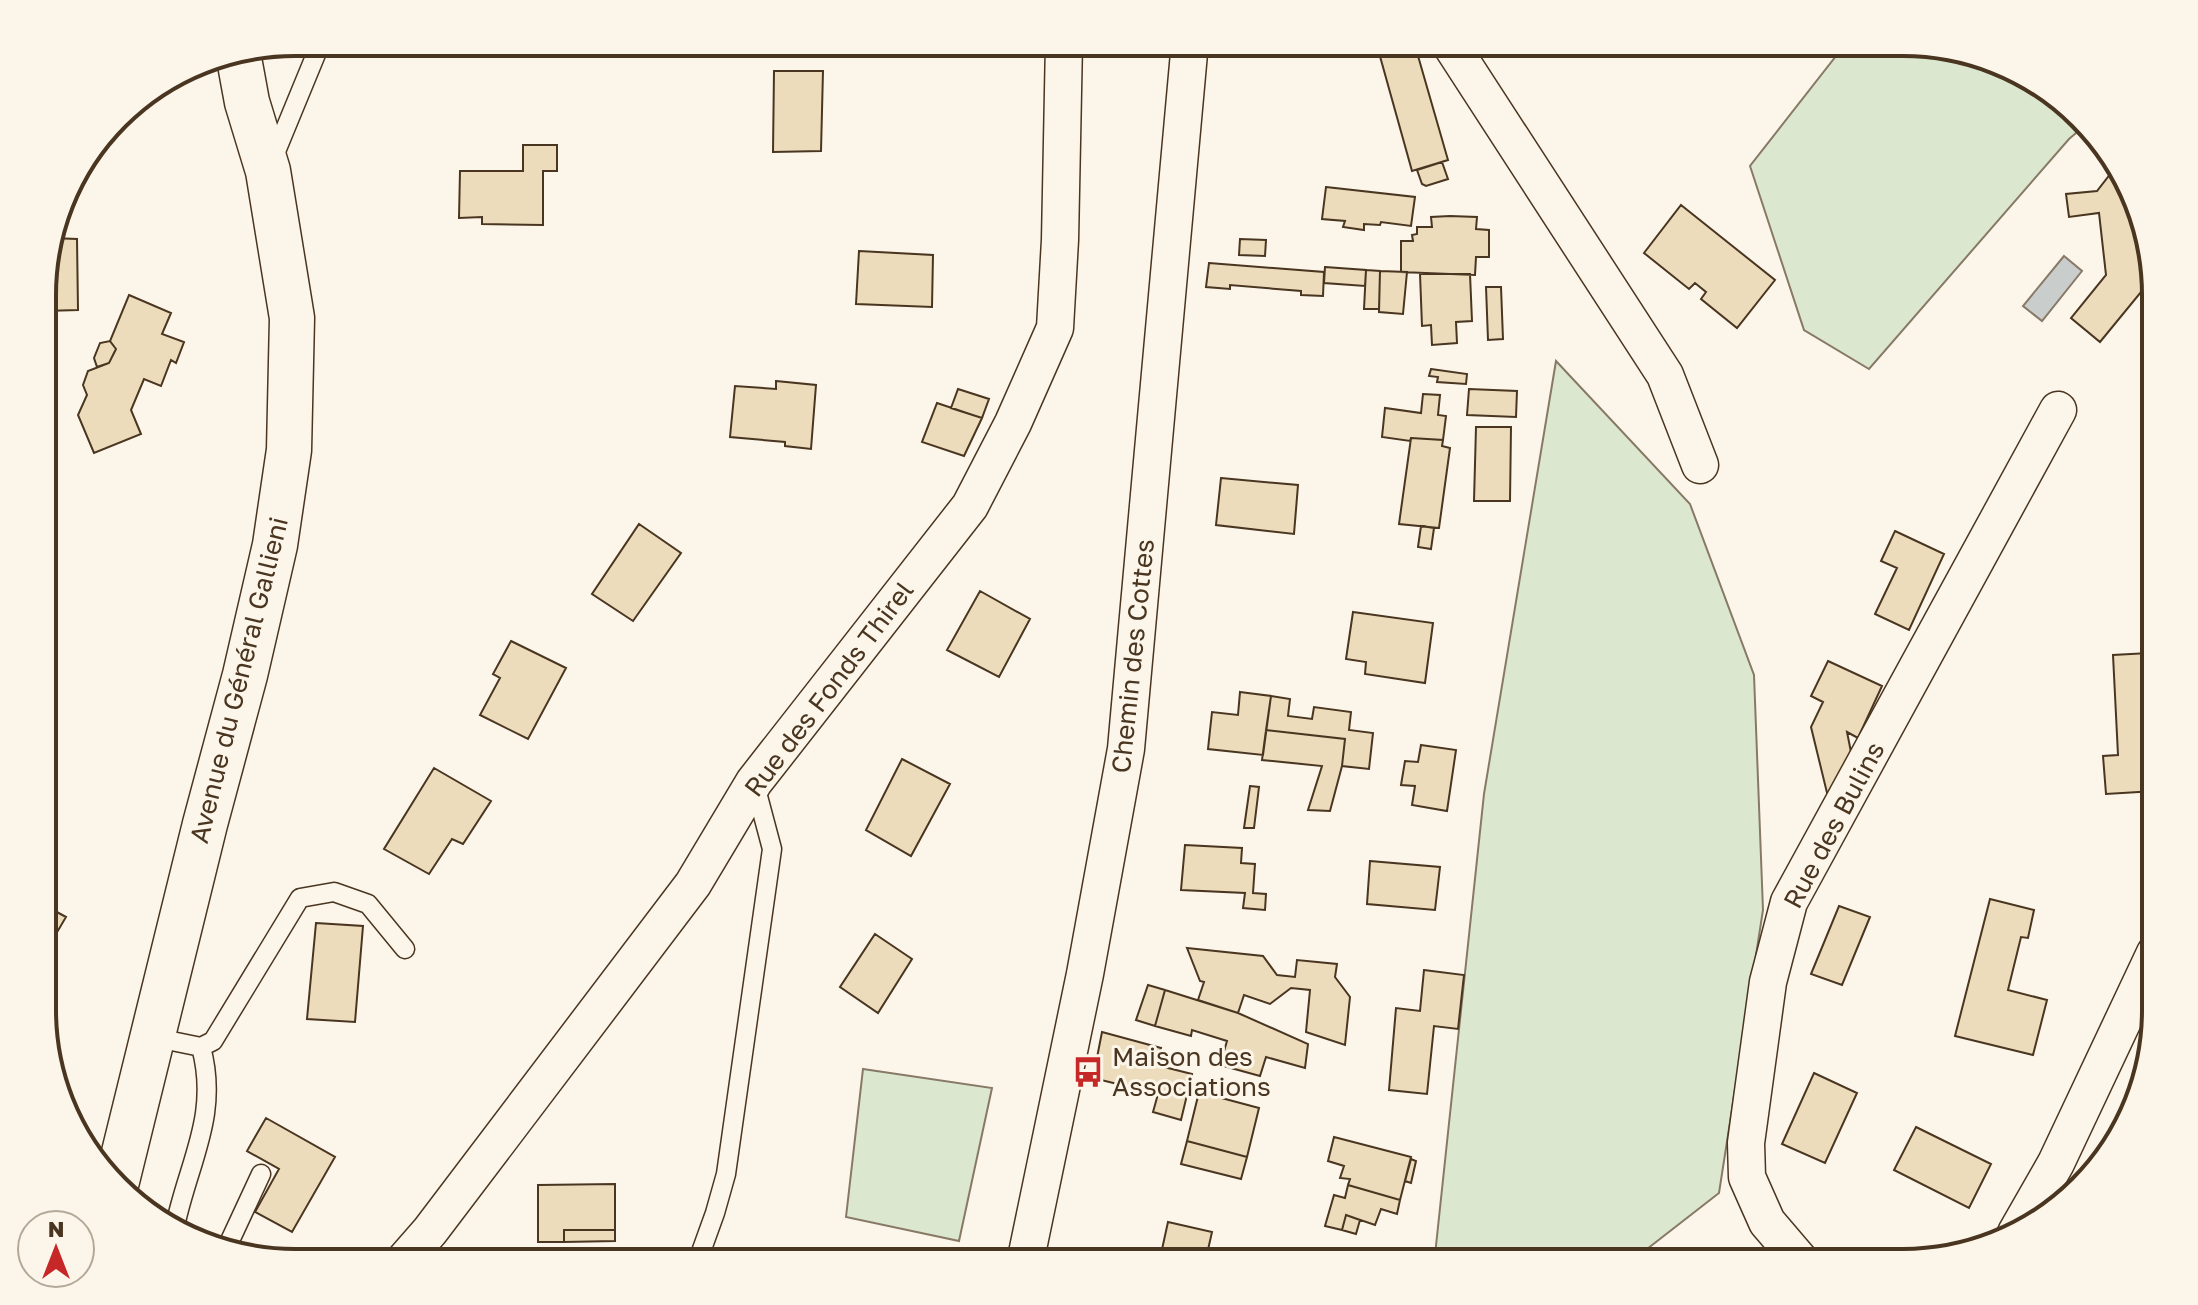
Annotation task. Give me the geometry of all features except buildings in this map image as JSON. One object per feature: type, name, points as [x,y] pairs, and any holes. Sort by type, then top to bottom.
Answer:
[{"type":"street","name":"Rue des Fonds Thirel","points":[[414,1249],[693,884],[754,782],[970,506],[1013,423],[1055,328],[1064,56]]},
{"type":"street","name":"Chemin des Cottes","points":[[1028,1249],[1085,974],[1126,749],[1189,56]]},
{"type":"street","points":[[1458,56],[1665,375],[1700,465]]},
{"type":"street","name":"Avenue du Général Gallieni","points":[[261,58],[268,100],[268,171]]},
{"type":"street","name":"Avenue du Général Gallieni","points":[[119,1172],[205,824],[249,661],[275,545],[288,462],[292,318],[268,171],[247,102],[240,63]]},
{"type":"street","name":"Rue des Bulins","points":[[1789,1248],[1767,1222],[1747,1177],[1746,1143],[1768,982],[1789,902],[2058,410]]},
{"type":"street","points":[[2027,1214],[2056,1163],[2141,983]]},
{"type":"lane","points":[[268,171],[315,56]]},
{"type":"lane","points":[[702,1249],[726,1174],[772,849],[754,782]]},
{"type":"lane","points":[[152,1037],[201,1047],[213,1041],[300,898],[334,892],[368,904],[405,949]]},
{"type":"lane","points":[[178,1218],[209,1095],[207,1067],[201,1047]]},
{"type":"lane","points":[[230,1240],[261,1174]]},
{"type":"green space","points":[[1836,56],[1903,56],[1965,64],[2023,88],[2049,105],[2077,132],[1869,369],[1804,330],[1750,166]]},
{"type":"green space","points":[[1556,361],[1690,504],[1754,675],[1763,910],[1719,1193],[1648,1248],[1436,1248],[1484,794]]},
{"type":"green space","points":[[863,1069],[992,1088],[959,1241],[846,1217]]},
{"type":"shaded area","points":[[2064,256],[2082,271],[2042,321],[2023,306]]},
{"type":"place","name":"Maison des Associations","points":[[1088,1072]]}]
